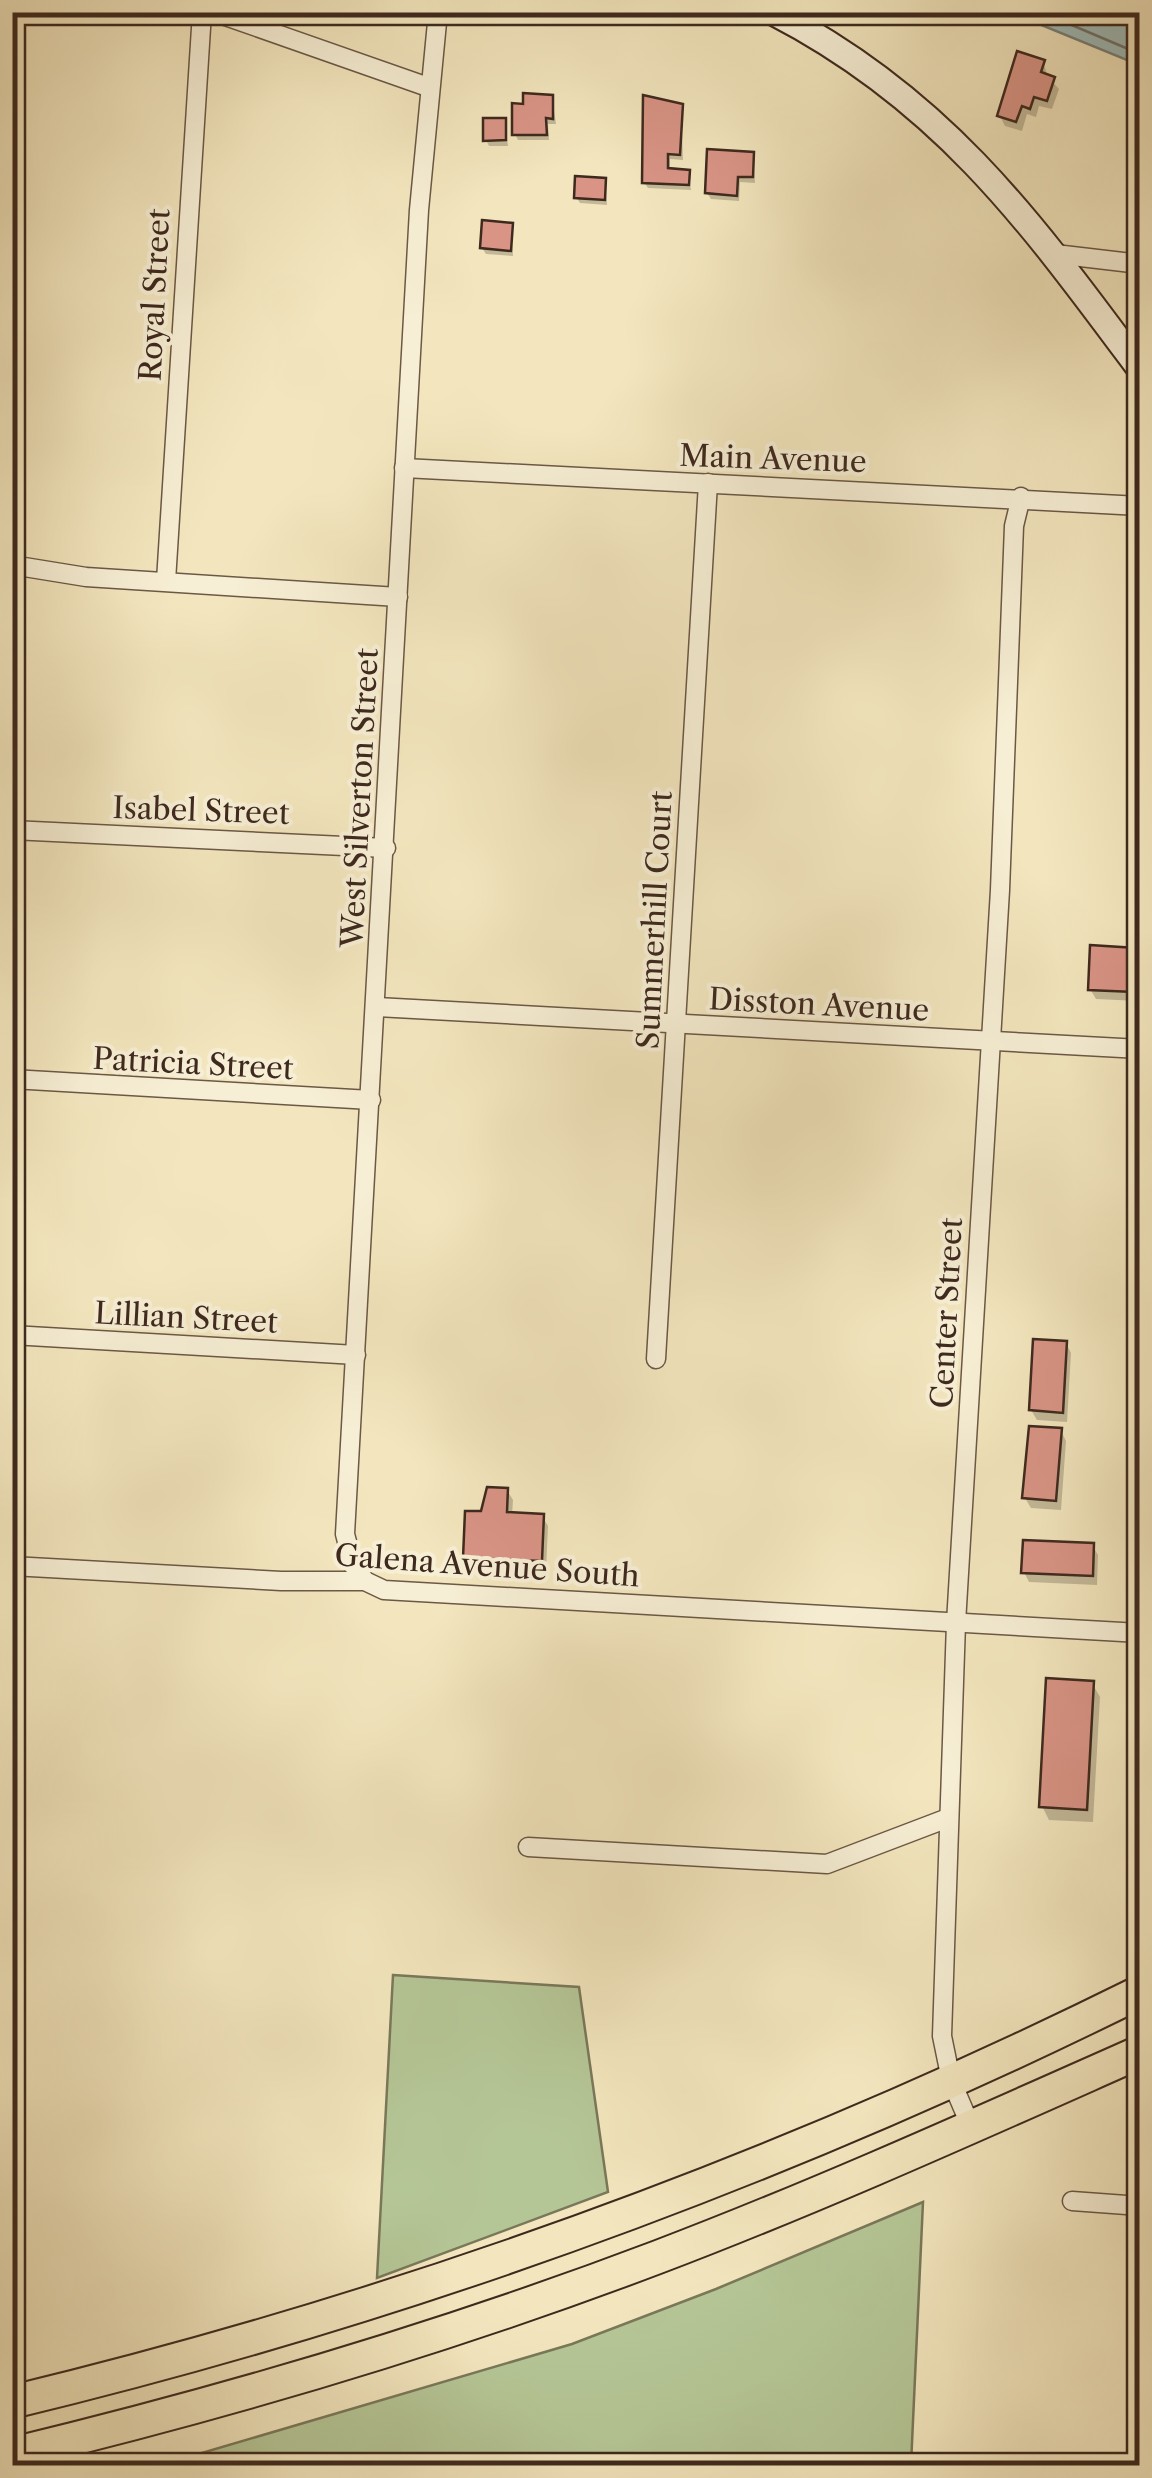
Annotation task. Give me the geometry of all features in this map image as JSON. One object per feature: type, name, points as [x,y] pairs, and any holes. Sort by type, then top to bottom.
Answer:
[{"type":"highway","points":[[12,2402],[260,2337],[492,2263],[692,2190],[951,2080],[1140,1992]]},
{"type":"highway","points":[[12,2454],[240,2395],[458,2328],[723,2232],[1140,2052]]},
{"type":"street","name":"Royal Street","points":[[166,581],[202,12]]},
{"type":"street","points":[[214,12],[428,87]]},
{"type":"street","name":"West Silverton Street","points":[[365,1581],[353,1565],[345,1534],[386,848],[404,468],[428,87],[438,12]]},
{"type":"street","points":[[773,12],[848,57],[949,133],[1055,254],[1140,369]]},
{"type":"street","points":[[1055,254],[1102,256],[1140,264]]},
{"type":"street","name":"Main Avenue","points":[[404,468],[1140,506]]},
{"type":"street","name":"Summerhill Court","points":[[656,1359],[708,484]]},
{"type":"street","name":"Center Street","points":[[971,2127],[951,2080],[942,2036],[948,1818],[1014,526],[1020,498]]},
{"type":"street","points":[[12,565],[86,576],[398,596]]},
{"type":"street","name":"Isabel Street","points":[[12,830],[386,848]]},
{"type":"street","name":"Disston Avenue","points":[[377,1007],[1140,1049]]},
{"type":"street","name":"Patricia Street","points":[[12,1079],[371,1100]]},
{"type":"street","name":"Lillian Street","points":[[12,1335],[356,1355]]},
{"type":"street","name":"Galena Avenue South","points":[[12,1566],[281,1581],[365,1581],[384,1590],[1140,1632]]},
{"type":"street","points":[[528,1847],[828,1864],[948,1818]]},
{"type":"street","points":[[1072,2201],[1140,2206]]},
{"type":"green space","points":[[393,1975],[579,1987],[608,2192],[377,2278]]},
{"type":"green space","points":[[923,2202],[911,2465],[161,2465],[572,2344],[716,2289]]},
{"type":"water","points":[[1012,13],[1139,13],[1139,65]]},
{"type":"building","points":[[1017,51],[1045,60],[1041,72],[1055,77],[1047,101],[1034,97],[1030,109],[1022,106],[1016,122],[997,116]]},
{"type":"building","points":[[523,93],[553,95],[553,119],[546,118],[547,135],[512,135],[512,103],[523,104]]},
{"type":"building","points":[[643,95],[683,104],[680,155],[668,154],[668,168],[690,170],[689,185],[642,183]]},
{"type":"building","points":[[483,118],[506,118],[506,140],[483,141]]},
{"type":"building","points":[[707,149],[754,152],[753,177],[738,177],[737,196],[705,193]]},
{"type":"building","points":[[575,176],[606,178],[605,200],[574,198]]},
{"type":"building","points":[[482,220],[513,223],[511,251],[480,248]]},
{"type":"building","points":[[1090,945],[1136,948],[1134,992],[1088,990]]},
{"type":"building","points":[[1033,1339],[1067,1341],[1063,1413],[1029,1410]]},
{"type":"building","points":[[1029,1426],[1062,1428],[1056,1501],[1022,1498]]},
{"type":"building","points":[[487,1487],[508,1488],[507,1512],[544,1514],[542,1561],[463,1558],[465,1511],[481,1511]]},
{"type":"building","points":[[1023,1540],[1094,1543],[1093,1576],[1021,1573]]},
{"type":"building","points":[[1046,1678],[1094,1681],[1087,1810],[1039,1807]]},
{"type":"building","points":[[1134,1706],[1140,1707],[1140,1755],[1132,1754]]}]
